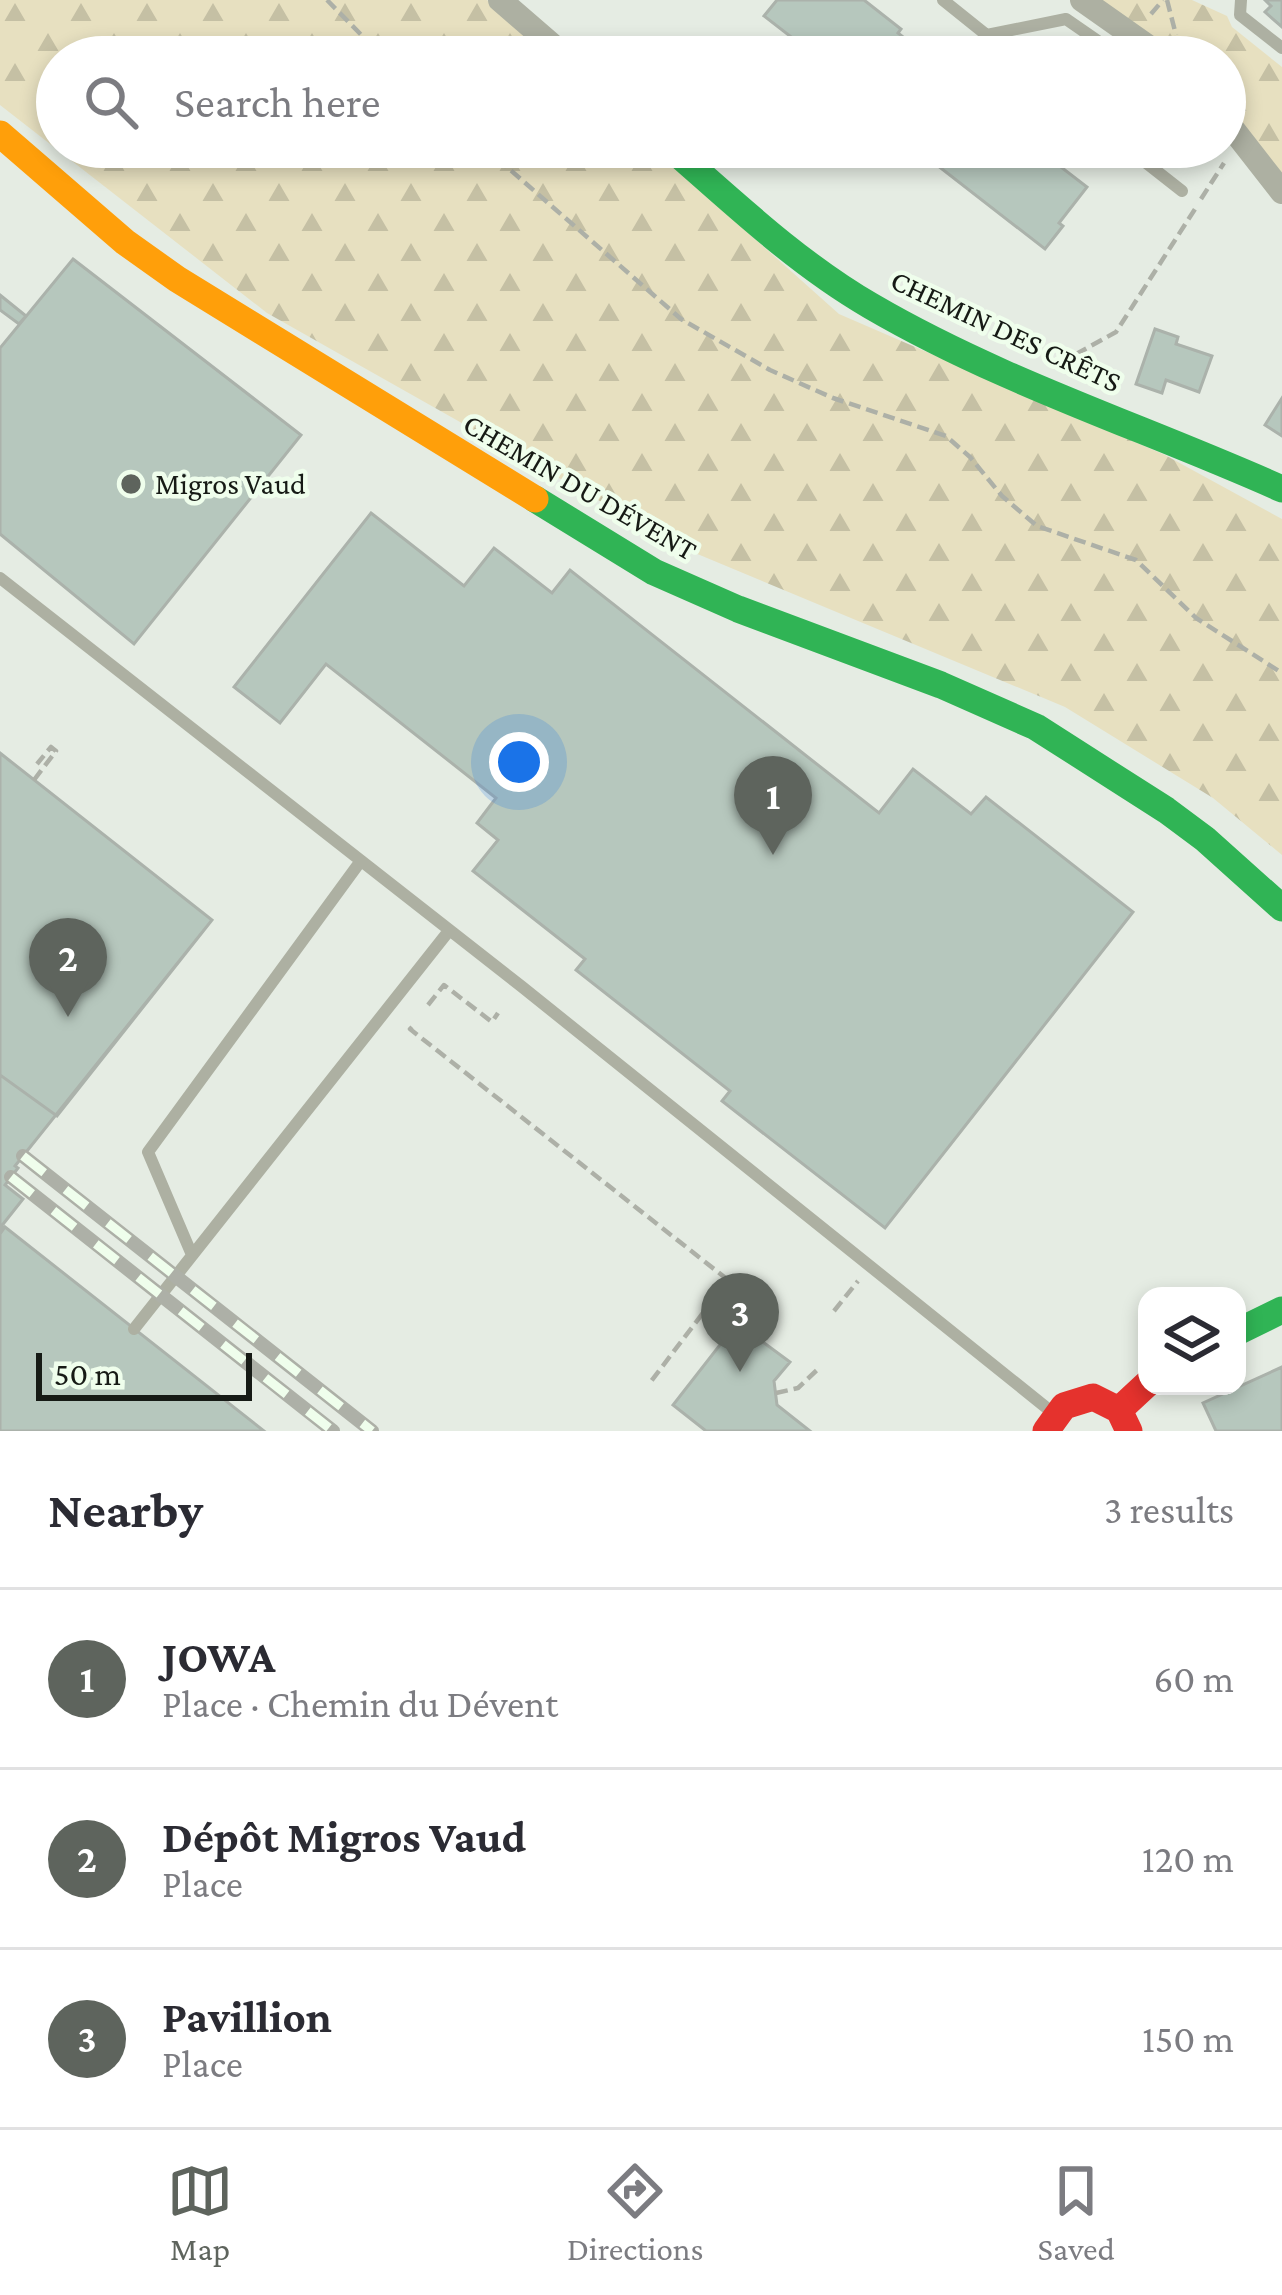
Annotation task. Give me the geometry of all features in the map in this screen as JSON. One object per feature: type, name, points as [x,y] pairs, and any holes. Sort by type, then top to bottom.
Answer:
[{"type":"street","points":[[500,0],[542,36]]},
{"type":"street","points":[[1082,0],[1148,36]]},
{"type":"street","name":"CHEMIN DU DÉVENT","points":[[0,134],[36,165]]},
{"type":"street","points":[[1246,146],[1282,192]]},
{"type":"street","name":"CHEMIN DU DÉVENT","points":[[39,168],[125,242],[177,279],[565,520],[693,591],[941,685],[1036,727],[1179,820],[1282,908]]},
{"type":"street","name":"CHEMIN DES CRÊTS","points":[[695,168],[814,270],[928,337],[1282,490]]},
{"type":"street","points":[[1246,1328],[1282,1310]]},
{"type":"street","points":[[1050,1422],[1078,1398],[1107,1402],[1124,1421],[1140,1395]]},
{"type":"lane","points":[[943,0],[987,35],[1066,19],[1091,36]]},
{"type":"lane","points":[[1241,0],[1240,15],[1282,48]]},
{"type":"lane","points":[[1153,168],[1182,191]]},
{"type":"lane","points":[[0,578],[853,1249],[1050,1422]]},
{"type":"lane","points":[[192,1255],[148,1152],[360,862]]},
{"type":"lane","points":[[134,1329],[448,932]]},
{"type":"path","points":[[327,0],[362,36]]},
{"type":"path","points":[[1167,0],[1169,36]]},
{"type":"path","points":[[508,168],[681,320],[770,370],[833,398],[946,436],[1001,496],[1037,526],[1136,560],[1196,618],[1282,673]]},
{"type":"path","points":[[1028,380],[1116,332],[1211,168]]},
{"type":"path","points":[[34,780],[56,751],[51,747],[38,764]]},
{"type":"path","points":[[428,1005],[444,985],[492,1022],[498,1013]]},
{"type":"path","points":[[412,1027],[728,1280],[649,1384]]},
{"type":"path","points":[[834,1311],[861,1277]]},
{"type":"path","points":[[776,1394],[798,1388],[817,1370]]},
{"type":"green space","points":[[0,0],[487,0],[527,36],[36,36],[36,133],[0,105]]},
{"type":"green space","points":[[1072,0],[1192,0],[1227,16],[1243,36],[1118,36]]},
{"type":"green space","points":[[1246,38],[1282,67],[1282,192],[1246,147]]},
{"type":"green space","points":[[81,168],[676,168],[839,314],[1165,455],[1282,519],[1282,855],[1213,798],[1065,707],[683,548],[267,313]]},
{"type":"building","points":[[777,0],[864,0],[901,29],[902,36],[790,36],[764,16]]},
{"type":"building","points":[[1265,0],[1282,0],[1282,27],[1265,12],[1271,6]]},
{"type":"building","points":[[941,168],[1062,168],[1087,187],[1045,249]]},
{"type":"building","name":"Migros Vaud","points":[[73,259],[301,435],[134,644],[0,534],[0,348]]},
{"type":"building","points":[[0,295],[26,316],[19,324],[0,310]]},
{"type":"building","points":[[1155,329],[1178,337],[1176,344],[1212,356],[1199,392],[1166,380],[1162,393],[1136,384]]},
{"type":"building","points":[[1282,398],[1282,436],[1265,425]]},
{"type":"building","points":[[371,513],[464,586],[494,548],[552,593],[570,570],[879,813],[913,769],[971,814],[986,797],[1133,912],[885,1228],[722,1101],[730,1091],[576,970],[585,959],[473,871],[498,840],[477,823],[496,798],[326,664],[280,723],[234,687]]},
{"type":"building","points":[[0,753],[212,920],[15,1166],[5,1185],[23,1199],[0,1228]]},
{"type":"building","points":[[0,753],[212,920],[57,1116],[0,1075]]},
{"type":"building","points":[[5,1227],[264,1431],[0,1431],[0,1229]]},
{"type":"building","points":[[5,1227],[264,1431],[0,1431],[0,1234]]},
{"type":"building","points":[[737,1323],[790,1362],[774,1381],[777,1405],[810,1431],[706,1431],[673,1405]]},
{"type":"building","points":[[1282,1367],[1282,1431],[1216,1431],[1203,1403],[1221,1395],[1246,1395],[1246,1383]]},
{"type":"railway","points":[[23,1156],[372,1431]]},
{"type":"railway","points":[[11,1177],[333,1431]]},
{"type":"traffic: fast","points":[[694,168],[792,252],[920,333],[1022,381],[1282,489]]},
{"type":"traffic: fast","points":[[535,499],[654,572],[1036,727],[1166,810],[1282,908]]},
{"type":"traffic: fast","points":[[1246,1328],[1282,1310]]},
{"type":"traffic: slow","points":[[0,134],[36,165]]},
{"type":"traffic: slow","points":[[39,168],[125,242],[177,279],[535,499]]},
{"type":"traffic: jam","points":[[1119,1410],[1138,1392]]},
{"type":"traffic: jam","points":[[1046,1431],[1064,1406],[1093,1397],[1119,1410],[1129,1431]]},
{"type":"place","name":"Migros Vaud","points":[[131,484]]},
{"type":"place","name":"JOWA","points":[[773,855]]},
{"type":"place","name":"Dépôt Migros Vaud","points":[[68,1017]]},
{"type":"place","name":"Pavillion","points":[[740,1372]]}]
